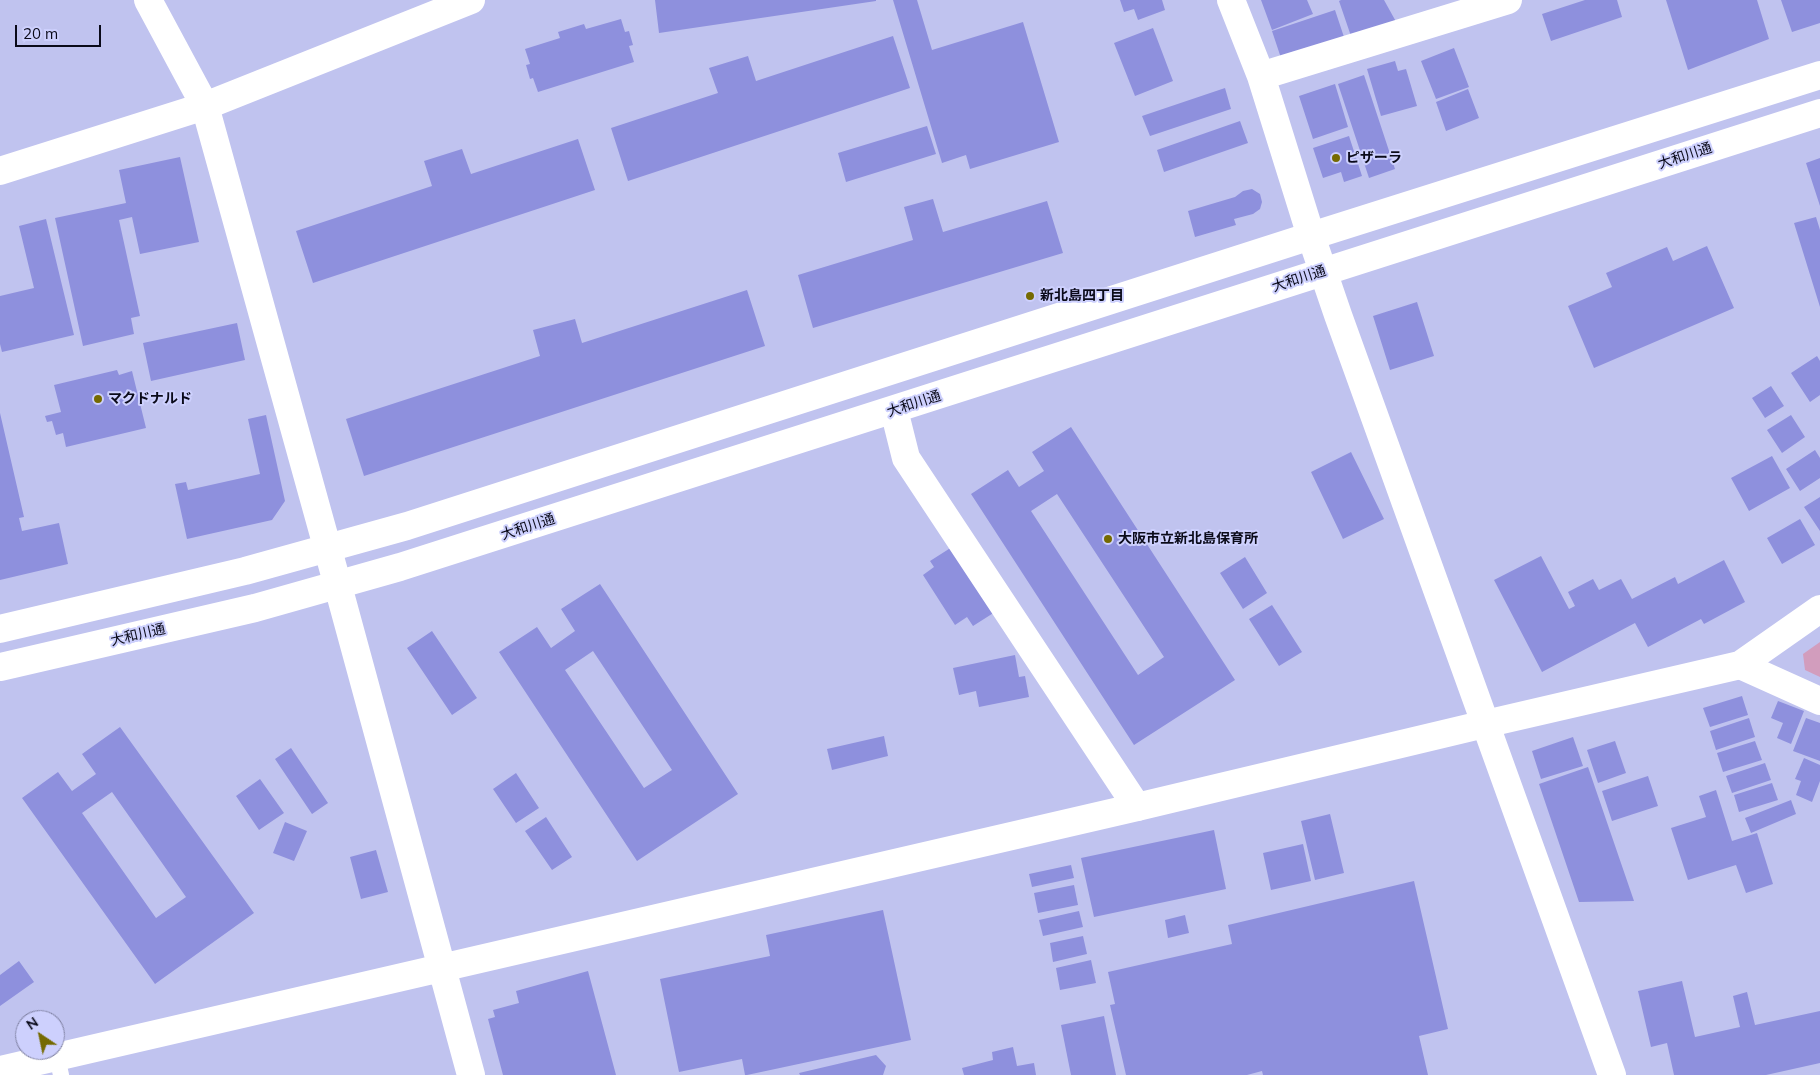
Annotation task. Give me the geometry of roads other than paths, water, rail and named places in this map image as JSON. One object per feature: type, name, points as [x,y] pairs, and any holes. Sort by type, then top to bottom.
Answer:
[{"type":"street","points":[[148,0],[205,106],[471,1075]]},
{"type":"street","points":[[0,171],[205,106],[470,0]]},
{"type":"street","points":[[1231,0],[1261,76],[1322,272],[1612,1075]]},
{"type":"street","points":[[1261,76],[1508,0]]},
{"type":"street","points":[[0,628],[245,571],[417,523],[1820,75]]},
{"type":"street","name":"大和川通","points":[[0,667],[255,608],[338,586],[1820,113]]},
{"type":"street","points":[[894,410],[906,458],[1137,807]]},
{"type":"street","points":[[0,1070],[59,1066],[443,968],[1740,665],[1820,609]]},
{"type":"street","points":[[1740,665],[1820,700]]},
{"type":"place","name":"ピザーラ","points":[[1336,158]]},
{"type":"place","name":"新北島四丁目","points":[[1030,296]]},
{"type":"place","name":"マクドナルド","points":[[98,399]]},
{"type":"place","name":"大阪市立新北島保育所","points":[[1108,539]]}]
